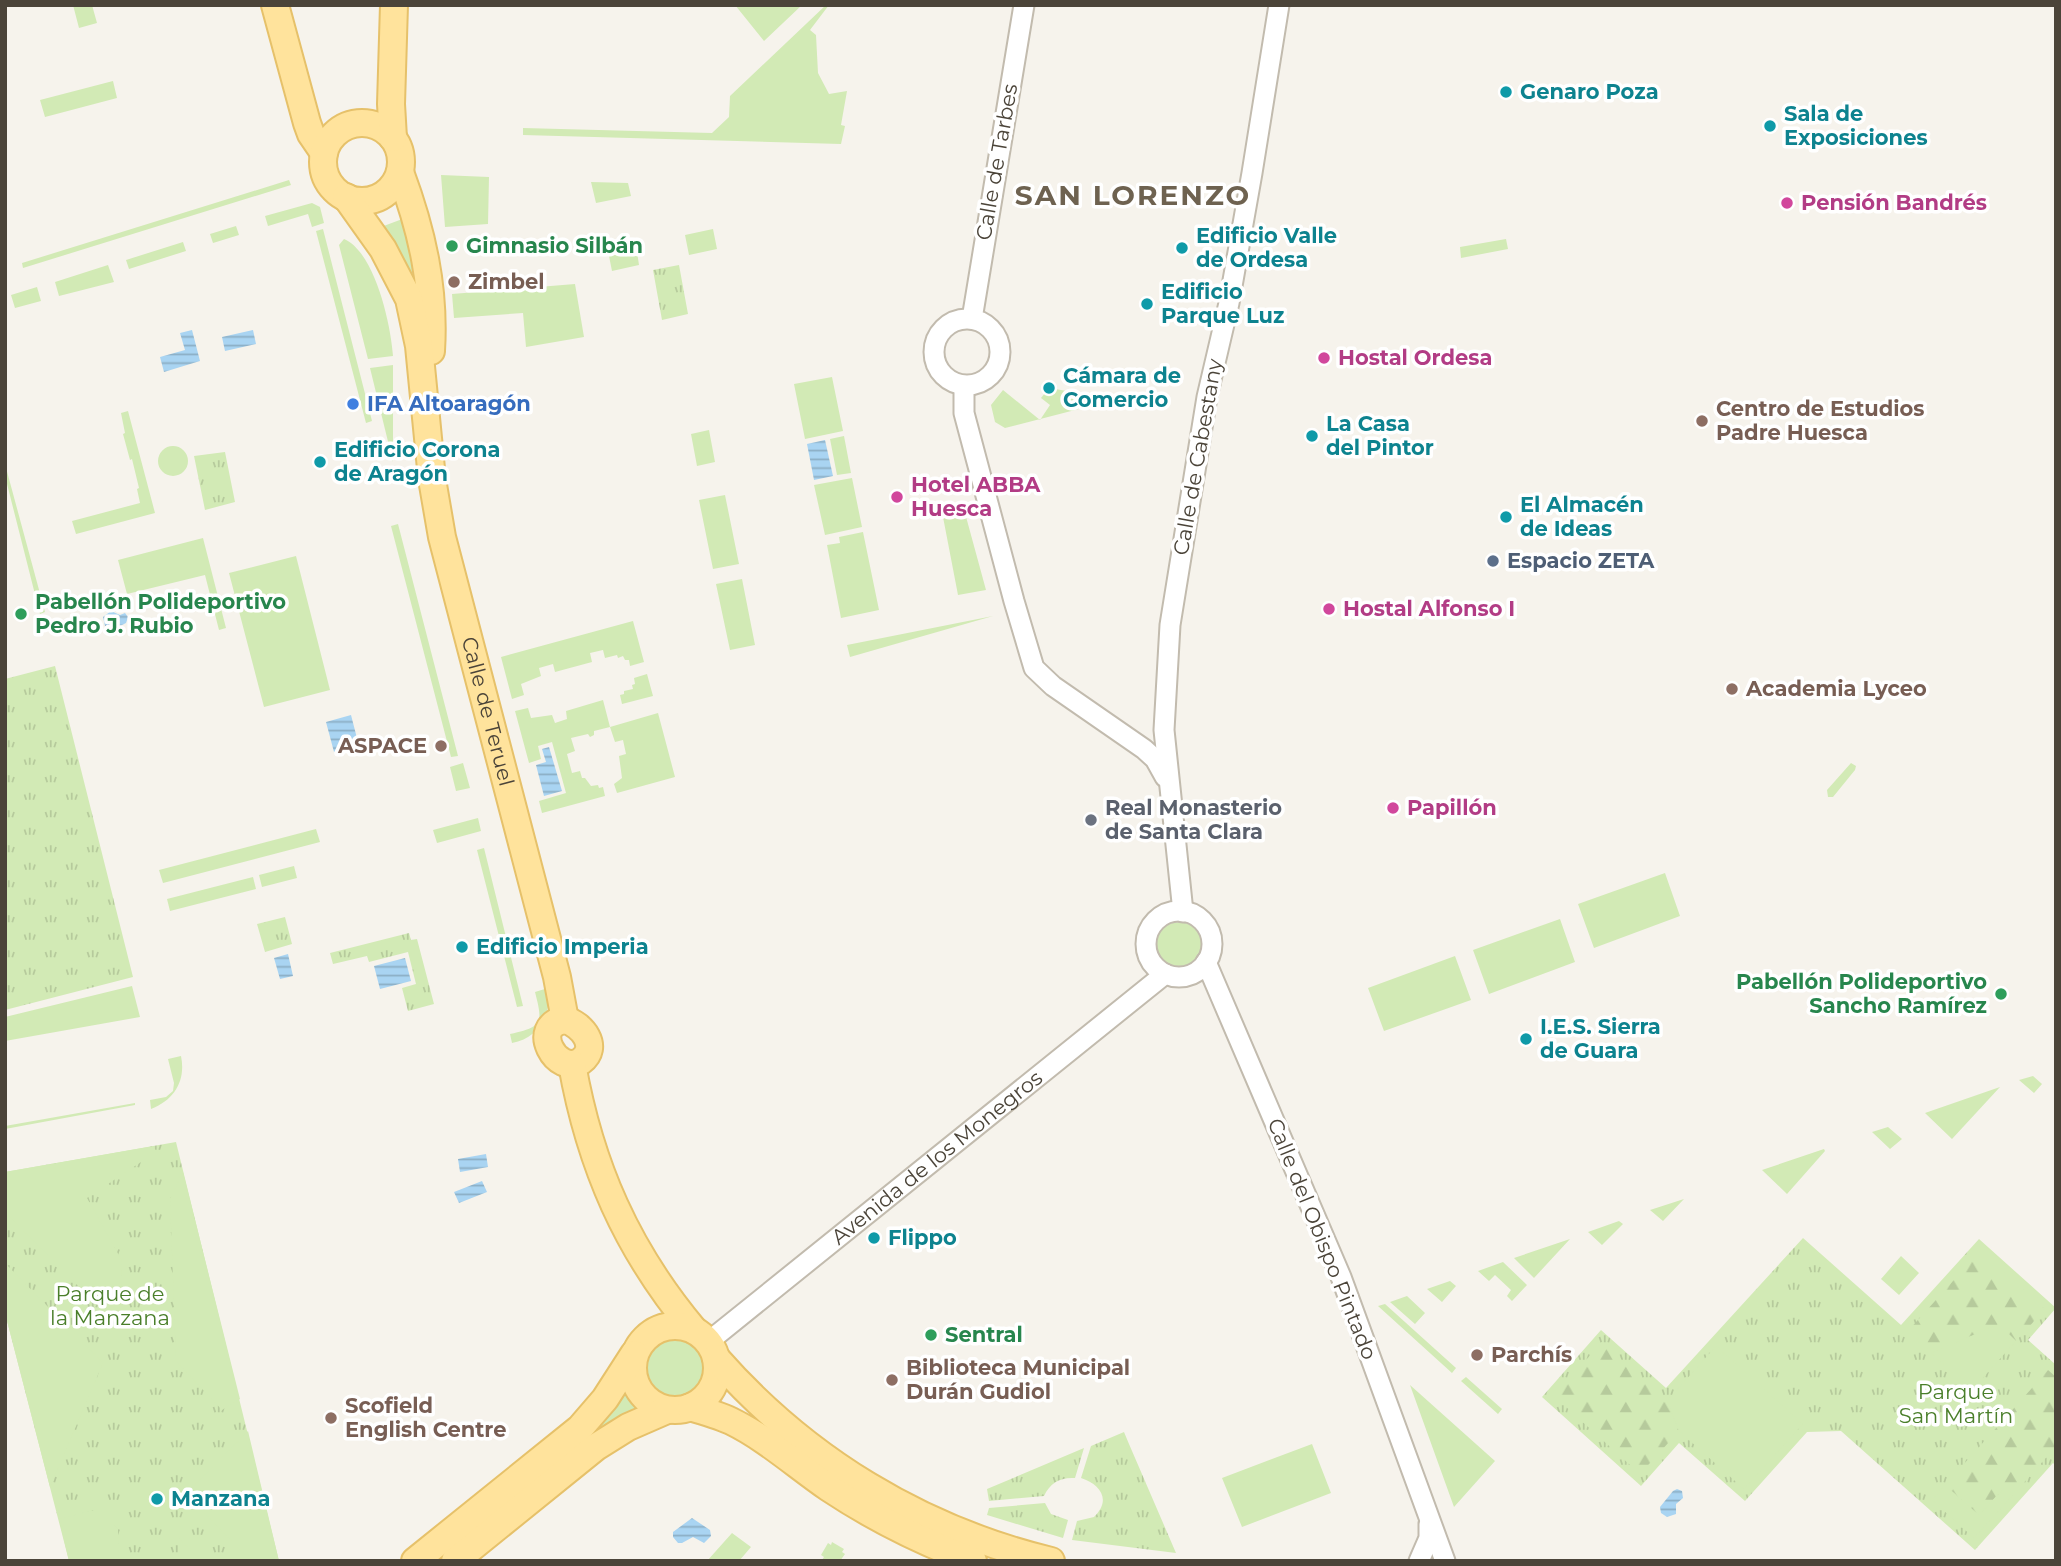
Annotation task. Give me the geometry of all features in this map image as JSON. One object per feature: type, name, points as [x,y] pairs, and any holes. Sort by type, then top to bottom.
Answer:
[{"type":"main road","points":[[275,5],[307,123],[324,153],[326,176],[332,187],[346,197],[360,201],[382,195],[393,186],[400,172],[400,152],[393,138],[386,131],[369,123],[349,124],[333,135],[324,153]]},
{"type":"main road","points":[[393,138],[391,104],[394,5]]},
{"type":"main road","name":"Calle de Teruel","points":[[400,172],[423,242],[430,288],[432,325],[425,398]]},
{"type":"main road","name":"Calle de Teruel","points":[[346,197],[383,249],[409,299],[419,346],[432,479],[442,537],[557,977],[565,1020],[552,1026],[548,1032],[548,1042],[551,1052],[559,1060],[572,1063],[581,1107],[598,1165],[612,1200],[644,1263]]},
{"type":"main road","points":[[644,1263],[661,1290],[754,1399],[786,1429],[826,1460],[866,1486],[951,1528],[1003,1548],[1051,1561]]},
{"type":"main road","points":[[644,1263],[659,1328]]},
{"type":"main road","points":[[415,1561],[580,1428],[606,1399],[648,1334],[659,1328],[682,1326],[706,1343],[717,1370],[709,1392],[679,1408],[628,1427],[596,1447],[456,1561]]},
{"type":"main road","points":[[634,1354],[632,1366],[638,1389],[645,1399],[734,1422],[828,1487],[877,1517],[921,1540],[973,1561]]},
{"type":"street","name":"Calle de Tarbes","points":[[972,319],[1024,5]]},
{"type":"street","name":"Calle de Cabestany","points":[[1184,912],[1168,784],[1164,708],[1173,601],[1207,397],[1229,303],[1251,183],[1279,5]]},
{"type":"street","points":[[972,319],[990,329],[999,342],[999,361],[990,377],[974,385],[964,386],[942,374],[934,357],[934,348],[937,338],[947,326],[958,320],[972,319]]},
{"type":"street","points":[[964,386],[964,413],[1034,667],[1046,682],[1144,749],[1159,765],[1168,784]]},
{"type":"street","points":[[1184,912],[1199,919],[1210,934],[1212,943],[1206,962],[1200,969],[1183,977],[1161,977],[1146,951],[1151,927],[1165,915],[1184,912]]},
{"type":"street","name":"Calle del Obispo Pintado","points":[[1206,962],[1341,1277],[1445,1561]]},
{"type":"street","name":"Avenida de los Monegros","points":[[706,1343],[1161,977]]},
{"type":"street","points":[[1419,1561],[1429,1538],[1430,1520]]},
{"type":"green space","points":[[73,5],[92,5],[97,23],[79,28]]},
{"type":"green space","points":[[735,5],[802,5],[764,41]]},
{"type":"green space","points":[[829,5],[810,30],[816,35],[818,73],[829,94],[847,91],[841,125],[845,126],[841,144],[523,135],[523,128],[712,133],[729,117],[730,96]]},
{"type":"green space","points":[[113,81],[117,98],[45,117],[40,100]]},
{"type":"green space","points":[[441,175],[489,177],[488,224],[445,227]]},
{"type":"green space","points":[[289,180],[291,185],[23,268],[22,263]]},
{"type":"green space","points":[[591,182],[628,183],[631,196],[596,203]]},
{"type":"green space","points":[[312,203],[320,207],[324,223],[312,227],[308,214],[268,226],[265,216]]},
{"type":"green space","points":[[405,218],[419,292],[381,227]]},
{"type":"green space","points":[[236,226],[239,235],[213,243],[210,234]]},
{"type":"green space","points":[[323,229],[372,421],[366,423],[316,231]]},
{"type":"green space","points":[[713,229],[717,249],[689,255],[685,235]]},
{"type":"green space","points":[[344,239],[355,246],[373,274],[385,309],[393,356],[368,359],[339,245]]},
{"type":"green space","points":[[1506,239],[1508,249],[1461,258],[1460,247]]},
{"type":"green space","points":[[183,242],[186,251],[129,269],[126,260]]},
{"type":"green space","points":[[636,245],[639,265],[612,271],[608,251]]},
{"type":"green space","points":[[108,265],[114,282],[59,296],[55,282]]},
{"type":"green space","points":[[679,265],[688,314],[662,320],[653,270]]},
{"type":"green space","points":[[575,284],[584,337],[526,347],[523,313],[454,318],[452,294]]},
{"type":"green space","points":[[37,287],[41,301],[15,308],[11,295]]},
{"type":"green space","points":[[393,365],[393,462],[370,368]]},
{"type":"green space","points":[[832,377],[843,431],[805,439],[794,384]]},
{"type":"green space","points":[[1049,388],[1091,395],[1085,406],[1079,409],[1041,419],[1050,405],[1041,398]]},
{"type":"green space","points":[[1003,390],[1039,419],[1005,428],[995,422],[991,405]]},
{"type":"green space","points":[[128,411],[155,513],[76,534],[72,521],[140,503],[132,459],[130,460],[123,434],[121,413]]},
{"type":"green space","points":[[709,430],[715,462],[697,466],[691,434]]},
{"type":"green space","points":[[844,436],[851,473],[837,475],[830,439]]},
{"type":"green space","points":[[173,446],[179,447],[187,455],[187,467],[179,475],[173,476],[167,475],[159,467],[158,461],[159,455],[167,447]]},
{"type":"green space","points":[[225,452],[235,502],[205,510],[194,456]]},
{"type":"green space","points":[[5,464],[45,612],[40,614],[5,476]]},
{"type":"green space","points":[[852,478],[862,527],[825,535],[814,485]]},
{"type":"green space","points":[[725,495],[739,564],[713,569],[699,500]]},
{"type":"green space","points":[[965,513],[986,590],[958,595],[943,517]]},
{"type":"green space","points":[[398,524],[458,756],[451,757],[391,526]]},
{"type":"green space","points":[[863,532],[879,610],[841,618],[827,545],[840,543],[839,537]]},
{"type":"green space","points":[[203,538],[226,628],[219,630],[205,575],[127,594],[118,560]]},
{"type":"green space","points":[[296,556],[330,690],[264,707],[229,573]]},
{"type":"green space","points":[[742,579],[755,645],[730,650],[716,584]]},
{"type":"green space","points":[[993,616],[850,657],[847,645]]},
{"type":"green space","points":[[633,621],[644,662],[630,666],[629,660],[625,660],[623,656],[605,658],[603,650],[590,653],[592,662],[555,672],[553,664],[539,668],[541,676],[521,684],[524,695],[512,699],[501,657]]},
{"type":"green space","points":[[55,666],[133,977],[5,1010],[5,679]]},
{"type":"green space","points":[[647,674],[653,696],[622,704],[620,695],[633,689],[634,678]]},
{"type":"green space","points":[[603,700],[610,727],[594,731],[594,735],[590,737],[588,734],[571,738],[575,751],[567,754],[572,773],[580,771],[582,778],[591,786],[603,787],[605,796],[542,813],[539,801],[566,793],[552,742],[538,746],[541,759],[529,763],[515,711],[528,708],[531,718],[552,715],[555,723],[567,719],[566,711]]},
{"type":"green space","points":[[658,713],[675,777],[617,793],[614,784],[622,778],[619,756],[626,754],[623,740],[615,742],[610,727]]},
{"type":"green space","points":[[463,763],[470,788],[456,791],[450,767]]},
{"type":"green space","points":[[1851,763],[1856,766],[1855,770],[1833,797],[1828,797],[1827,790]]},
{"type":"green space","points":[[478,818],[481,831],[437,843],[433,830]]},
{"type":"green space","points":[[316,829],[320,842],[163,883],[159,870]]},
{"type":"green space","points":[[484,848],[523,1006],[517,1007],[477,850]]},
{"type":"green space","points":[[294,866],[297,878],[262,887],[259,875]]},
{"type":"green space","points":[[1665,873],[1680,916],[1594,948],[1578,904]]},
{"type":"green space","points":[[253,877],[256,889],[170,911],[167,899]]},
{"type":"green space","points":[[285,917],[292,944],[265,952],[257,924]]},
{"type":"green space","points":[[1560,919],[1575,962],[1489,994],[1473,950]]},
{"type":"green space","points":[[1179,922],[1195,929],[1202,945],[1195,961],[1179,968],[1163,961],[1156,945],[1163,929]]},
{"type":"green space","points":[[409,933],[411,940],[417,939],[434,1004],[408,1011],[402,988],[416,984],[408,952],[369,962],[367,956],[333,964],[330,953]]},
{"type":"green space","points":[[1455,956],[1471,1000],[1384,1031],[1368,988]]},
{"type":"green space","points":[[132,986],[140,1017],[5,1041],[5,1017]]},
{"type":"green space","points":[[548,988],[548,1007],[542,1023],[530,1036],[512,1043],[510,1034],[529,1029],[538,1022],[535,992]]},
{"type":"green space","points":[[181,1056],[182,1073],[177,1088],[167,1100],[151,1109],[150,1100],[166,1097],[173,1091],[174,1083],[168,1059]]},
{"type":"green space","points":[[2033,1076],[2042,1084],[2034,1093],[2019,1080]]},
{"type":"green space","points":[[2000,1087],[1952,1139],[1925,1113]]},
{"type":"green space","points":[[135,1105],[5,1129],[5,1126]]},
{"type":"green space","points":[[1888,1127],[1902,1139],[1890,1149],[1872,1132]]},
{"type":"green space","name":"Parque de la Manzana","points":[[176,1142],[279,1561],[69,1561],[5,1313],[5,1172]]},
{"type":"green space","points":[[154,1146],[156,1152],[87,1198],[121,1259],[123,1331],[5,1212],[5,1172]]},
{"type":"green space","points":[[1824,1149],[1787,1194],[1762,1170]]},
{"type":"green space","points":[[183,1172],[240,1399],[222,1410],[176,1361],[170,1199]]},
{"type":"green space","points":[[1684,1199],[1663,1221],[1650,1210]]},
{"type":"green space","points":[[1619,1221],[1623,1224],[1602,1245],[1588,1232]]},
{"type":"green space","name":"Parque San Martín","points":[[1803,1238],[1901,1325],[1979,1239],[2056,1308],[2028,1340],[2056,1365],[2056,1466],[2053,1463],[1975,1550],[1841,1431],[1807,1432],[1745,1501],[1679,1443],[1641,1486],[1542,1397],[1601,1330],[1666,1388]]},
{"type":"green space","points":[[1570,1239],[1534,1278],[1514,1258]]},
{"type":"green space","points":[[1980,1251],[2045,1309],[2016,1341],[1998,1325],[1931,1353],[1908,1331]]},
{"type":"green space","points":[[1901,1256],[1919,1273],[1899,1295],[1881,1279]]},
{"type":"green space","points":[[1503,1262],[1527,1285],[1512,1301],[1507,1296],[1511,1290],[1495,1275],[1489,1281],[1478,1271]]},
{"type":"green space","points":[[5,1263],[103,1363],[50,1487],[5,1313]]},
{"type":"green space","points":[[1450,1281],[1456,1286],[1442,1302],[1427,1289]]},
{"type":"green space","points":[[1407,1296],[1425,1313],[1415,1324],[1390,1302]]},
{"type":"green space","points":[[1385,1304],[1456,1368],[1452,1373],[1378,1306]]},
{"type":"green space","points":[[1999,1324],[2016,1341],[1972,1390],[1931,1353]]},
{"type":"green space","points":[[674,1338],[691,1343],[699,1351],[704,1368],[699,1385],[691,1393],[674,1398],[657,1393],[649,1385],[644,1368],[649,1351],[657,1343]]},
{"type":"green space","points":[[1602,1342],[1667,1401],[1679,1431],[1640,1474],[1554,1396]]},
{"type":"green space","points":[[1716,1346],[1803,1424],[1744,1489],[1679,1431],[1667,1401]]},
{"type":"green space","points":[[2048,1370],[2056,1377],[2056,1454],[2052,1451],[2013,1495],[2004,1487],[1979,1516],[1945,1485]]},
{"type":"green space","points":[[1466,1377],[1502,1409],[1498,1414],[1461,1381]]},
{"type":"green space","points":[[1410,1385],[1495,1461],[1454,1507]]},
{"type":"green space","points":[[625,1390],[642,1409],[587,1436]]},
{"type":"green space","points":[[248,1431],[279,1561],[251,1561],[186,1494]]},
{"type":"green space","points":[[1124,1432],[1176,1553],[1072,1540],[1077,1521],[1094,1517],[1102,1505],[1103,1499],[1098,1488],[1081,1478],[1091,1446]]},
{"type":"green space","points":[[1312,1444],[1331,1493],[1242,1527],[1222,1478]]},
{"type":"green space","points":[[1084,1448],[1075,1478],[1056,1482],[1044,1496],[989,1501],[987,1489]]},
{"type":"green space","points":[[1945,1485],[1979,1515],[2005,1487],[2013,1495],[1974,1538],[1932,1500]]},
{"type":"green space","points":[[1045,1503],[1051,1514],[1068,1520],[1063,1538],[987,1515],[989,1508]]},
{"type":"green space","points":[[98,1509],[118,1529],[119,1561],[69,1561],[59,1519]]},
{"type":"green space","points":[[732,1533],[751,1547],[739,1561],[707,1561]]},
{"type":"green space","points":[[179,1538],[201,1561],[179,1561]]},
{"type":"green space","points":[[832,1542],[844,1549],[842,1552],[845,1554],[840,1561],[822,1560],[824,1557],[821,1555],[828,1543],[831,1545]]},
{"type":"water","points":[[192,330],[200,361],[164,372],[160,357],[185,350],[180,333]]},
{"type":"water","points":[[253,330],[256,344],[225,351],[222,337]]},
{"type":"water","points":[[825,440],[833,476],[814,480],[807,444]]},
{"type":"water","points":[[111,611],[120,615],[125,613],[128,617],[126,623],[116,628],[105,626],[103,617]]},
{"type":"water","points":[[351,715],[359,746],[334,752],[326,722]]},
{"type":"water","points":[[549,747],[562,791],[544,796],[536,765],[546,762],[542,749]]},
{"type":"water","points":[[288,954],[293,976],[280,979],[274,958]]},
{"type":"water","points":[[405,958],[411,981],[380,989],[374,966]]},
{"type":"water","points":[[486,1154],[488,1167],[460,1172],[458,1159]]},
{"type":"water","points":[[482,1181],[487,1192],[459,1203],[454,1192]]},
{"type":"water","points":[[1677,1489],[1682,1491],[1683,1498],[1676,1504],[1676,1514],[1667,1517],[1661,1513],[1660,1507]]},
{"type":"water","points":[[692,1518],[710,1530],[711,1536],[704,1543],[693,1537],[678,1543],[673,1532]]},
{"type":"place","name":"Genaro Poza","points":[[1506,92]]},
{"type":"place","name":"Sala de Exposiciones","points":[[1770,126]]},
{"type":"place","name":"Pensión Bandrés","points":[[1787,203]]},
{"type":"place","name":"Gimnasio Silbán","points":[[452,246]]},
{"type":"place","name":"Edificio Valle de Ordesa","points":[[1182,248]]},
{"type":"place","name":"Zimbel","points":[[454,282]]},
{"type":"place","name":"Edificio Parque Luz","points":[[1147,304]]},
{"type":"place","name":"Hostal Ordesa","points":[[1324,358]]},
{"type":"place","name":"Cámara de Comercio","points":[[1049,388]]},
{"type":"place","name":"IFA Altoaragón","points":[[353,404]]},
{"type":"place","name":"Centro de Estudios Padre Huesca","points":[[1702,421]]},
{"type":"place","name":"La Casa del Pintor","points":[[1312,436]]},
{"type":"place","name":"Edificio Corona de Aragón","points":[[320,462]]},
{"type":"place","name":"Hotel ABBA Huesca","points":[[897,497]]},
{"type":"place","name":"El Almacén de Ideas","points":[[1506,517]]},
{"type":"place","name":"Espacio ZETA","points":[[1493,561]]},
{"type":"place","name":"Hostal Alfonso I","points":[[1329,609]]},
{"type":"place","name":"Pabellón Polideportivo Pedro J. Rubio","points":[[21,614]]},
{"type":"place","name":"Academia Lyceo","points":[[1732,689]]},
{"type":"place","name":"ASPACE","points":[[441,746]]},
{"type":"place","name":"Papillón","points":[[1393,808]]},
{"type":"place","name":"Real Monasterio de Santa Clara","points":[[1091,820]]},
{"type":"place","name":"Edificio Imperia","points":[[462,947]]},
{"type":"place","name":"Pabellón Polideportivo Sancho Ramírez","points":[[2001,994]]},
{"type":"place","name":"I.E.S. Sierra de Guara","points":[[1526,1039]]},
{"type":"place","name":"Flippo","points":[[874,1238]]},
{"type":"place","name":"Sentral","points":[[931,1335]]},
{"type":"place","name":"Parchís","points":[[1477,1355]]},
{"type":"place","name":"Biblioteca Municipal Durán Gudiol","points":[[892,1380]]},
{"type":"place","name":"Scofield English Centre","points":[[331,1418]]},
{"type":"place","name":"Manzana","points":[[157,1499]]},
{"type":"district","name":"SAN LORENZO","points":[[1133,195]]}]
